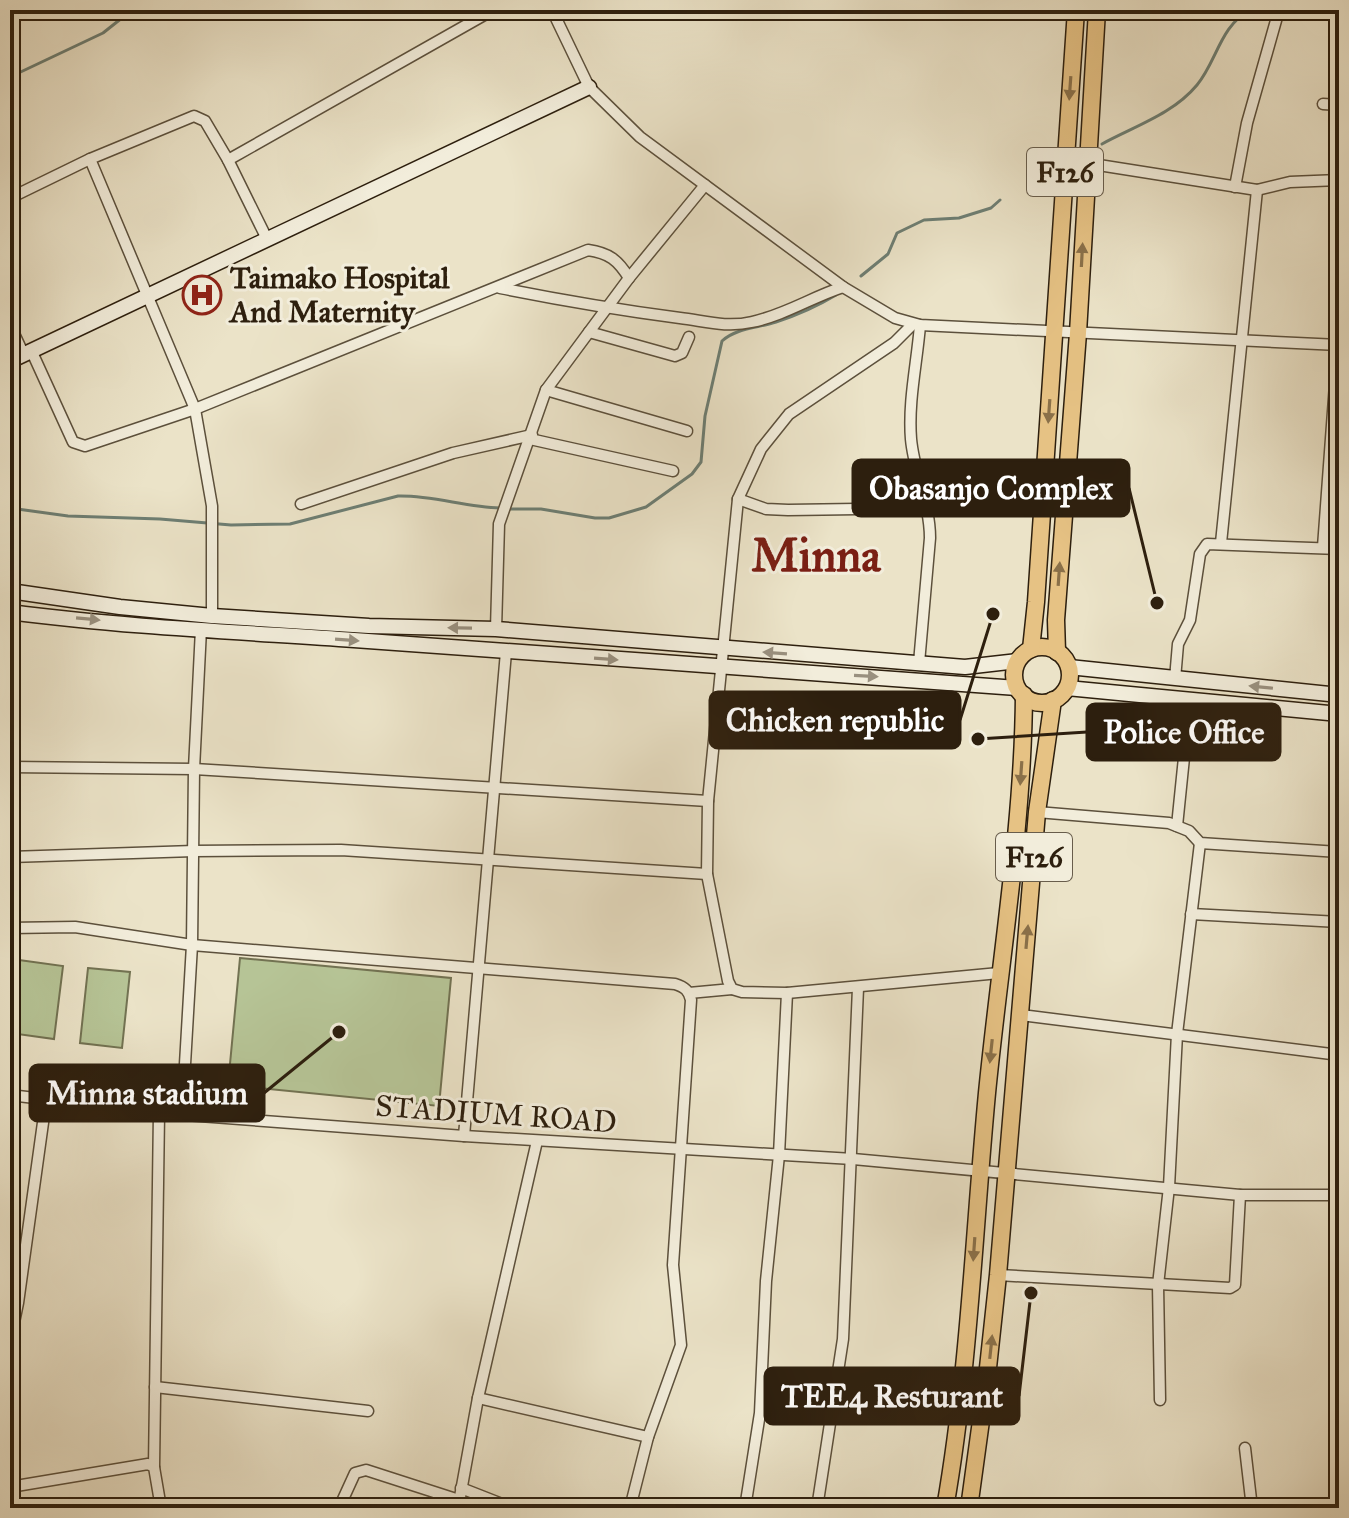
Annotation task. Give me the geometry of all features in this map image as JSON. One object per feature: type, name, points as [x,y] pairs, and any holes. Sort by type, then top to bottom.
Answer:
[{"type":"main road","name":"F126","points":[[1031,649],[1076,10]]},
{"type":"main road","name":"F126","points":[[1057,652],[1056,620],[1078,333],[1097,10]]},
{"type":"main road","points":[[1018,661],[1031,649],[1040,647],[1057,652],[1069,667],[1067,688],[1053,700],[1038,702],[1020,692]]},
{"type":"main road","name":"F126","points":[[945,1508],[964,1374],[979,1171],[1022,774],[1020,692],[1014,679],[1018,661]]},
{"type":"main road","name":"F126","points":[[969,1508],[986,1392],[1037,812],[1053,700]]},
{"type":"street","points":[[228,160],[493,10]]},
{"type":"street","points":[[552,10],[589,87],[640,137],[843,287],[884,312],[917,325],[1338,345]]},
{"type":"street","points":[[1235,187],[1247,123],[1279,10]]},
{"type":"street","points":[[21,355],[589,87]]},
{"type":"street","points":[[1323,104],[1339,105]]},
{"type":"street","points":[[10,198],[90,159],[194,116],[205,121],[267,239]]},
{"type":"street","points":[[90,159],[195,409],[212,506],[212,616]]},
{"type":"street","points":[[1086,163],[1257,190],[1290,182],[1339,180]]},
{"type":"street","points":[[496,629],[499,524],[546,390],[629,278],[705,185]]},
{"type":"street","points":[[1221,543],[1257,190]]},
{"type":"street","points":[[10,325],[21,355],[73,442],[93,445],[195,409],[588,250],[606,252],[620,264],[629,278]]},
{"type":"street","points":[[498,287],[607,309],[691,319],[721,326],[750,323],[782,314],[818,295],[843,287]]},
{"type":"street","points":[[732,989],[707,874],[708,801],[738,499],[761,449],[789,414],[917,325]]},
{"type":"street","points":[[917,325],[910,409],[911,441],[927,508],[930,538],[919,663]]},
{"type":"street","points":[[1323,547],[1339,330]]},
{"type":"street","points":[[589,332],[675,356],[682,353],[689,337]]},
{"type":"street","points":[[546,390],[687,431]]},
{"type":"street","points":[[301,504],[453,453],[531,437],[673,471]]},
{"type":"street","points":[[738,499],[766,509],[927,508]]},
{"type":"street","points":[[1175,679],[1178,644],[1190,620],[1202,548],[1207,544],[1339,549]]},
{"type":"street","points":[[10,591],[212,616],[369,626],[496,629],[965,667],[1018,661]]},
{"type":"street","points":[[10,612],[506,652],[918,678],[1020,692]]},
{"type":"street","points":[[182,1115],[192,945],[194,769],[201,629]]},
{"type":"street","points":[[464,1136],[506,652]]},
{"type":"street","points":[[1069,667],[1339,695]]},
{"type":"street","points":[[1067,688],[1339,714]]},
{"type":"street","points":[[1177,826],[1190,699]]},
{"type":"street","points":[[10,767],[194,769],[708,801]]},
{"type":"street","points":[[1037,812],[1177,826],[1189,831],[1200,843],[1339,852]]},
{"type":"street","points":[[1160,1400],[1158,1285],[1169,1187],[1177,1034],[1200,843]]},
{"type":"street","points":[[10,857],[341,850],[707,874]]},
{"type":"street","points":[[1191,914],[1339,922]]},
{"type":"street","points":[[10,928],[75,927],[192,945],[407,960],[477,970],[683,986],[691,1000],[673,1265],[681,1345],[648,1437],[630,1508]]},
{"type":"street","points":[[689,993],[732,989],[787,993],[999,973]]},
{"type":"street","points":[[817,1508],[843,1339],[858,988]]},
{"type":"street","points":[[745,1508],[760,1413],[766,1281],[779,1155],[787,993]]},
{"type":"street","points":[[1021,1015],[1339,1055]]},
{"type":"street","name":"STADIUM ROAD","points":[[10,1095],[182,1115],[537,1141],[853,1159],[1240,1195],[1339,1195]]},
{"type":"street","points":[[10,1342],[46,1101]]},
{"type":"street","points":[[159,1113],[154,1467],[161,1508]]},
{"type":"street","points":[[459,1499],[478,1398],[537,1141]]},
{"type":"street","points":[[998,1275],[1230,1288],[1235,1285],[1240,1195]]},
{"type":"street","points":[[155,1387],[368,1411]]},
{"type":"street","points":[[478,1398],[648,1437]]},
{"type":"street","points":[[1245,1448],[1252,1508]]},
{"type":"street","points":[[10,1487],[140,1463],[154,1467]]},
{"type":"street","points":[[339,1508],[355,1473],[366,1470],[459,1499],[512,1508]]},
{"type":"green space","points":[[240,958],[451,978],[439,1106],[228,1085]]},
{"type":"green space","points":[[19,960],[63,966],[54,1039],[10,1033]]},
{"type":"green space","points":[[88,968],[130,972],[122,1048],[80,1043]]},
{"type":"waterway","points":[[10,77],[103,33],[132,10]]},
{"type":"waterway","points":[[1102,144],[1153,119],[1187,95],[1204,76],[1225,34],[1250,10]]},
{"type":"waterway","points":[[861,276],[888,254],[897,233],[924,220],[959,218],[991,208],[1000,200]]},
{"type":"waterway","points":[[508,509],[541,509],[609,518],[646,507],[692,474],[701,462],[705,416],[722,341],[740,331],[799,314],[836,295]]},
{"type":"waterway","points":[[10,508],[68,516],[231,525],[290,524],[398,496],[500,508]]},
{"type":"place","name":"Taimako Hospital And Maternity","points":[[202,295]]},
{"type":"place","name":"Obasanjo Complex","points":[[1157,603]]},
{"type":"place","name":"Chicken republic","points":[[993,614]]},
{"type":"place","name":"Police Office","points":[[978,739]]},
{"type":"place","name":"Minna stadium","points":[[339,1032]]},
{"type":"place","name":"TEE4 Resturant","points":[[1031,1293]]},
{"type":"district","name":"Minna","points":[[816,555]]}]
